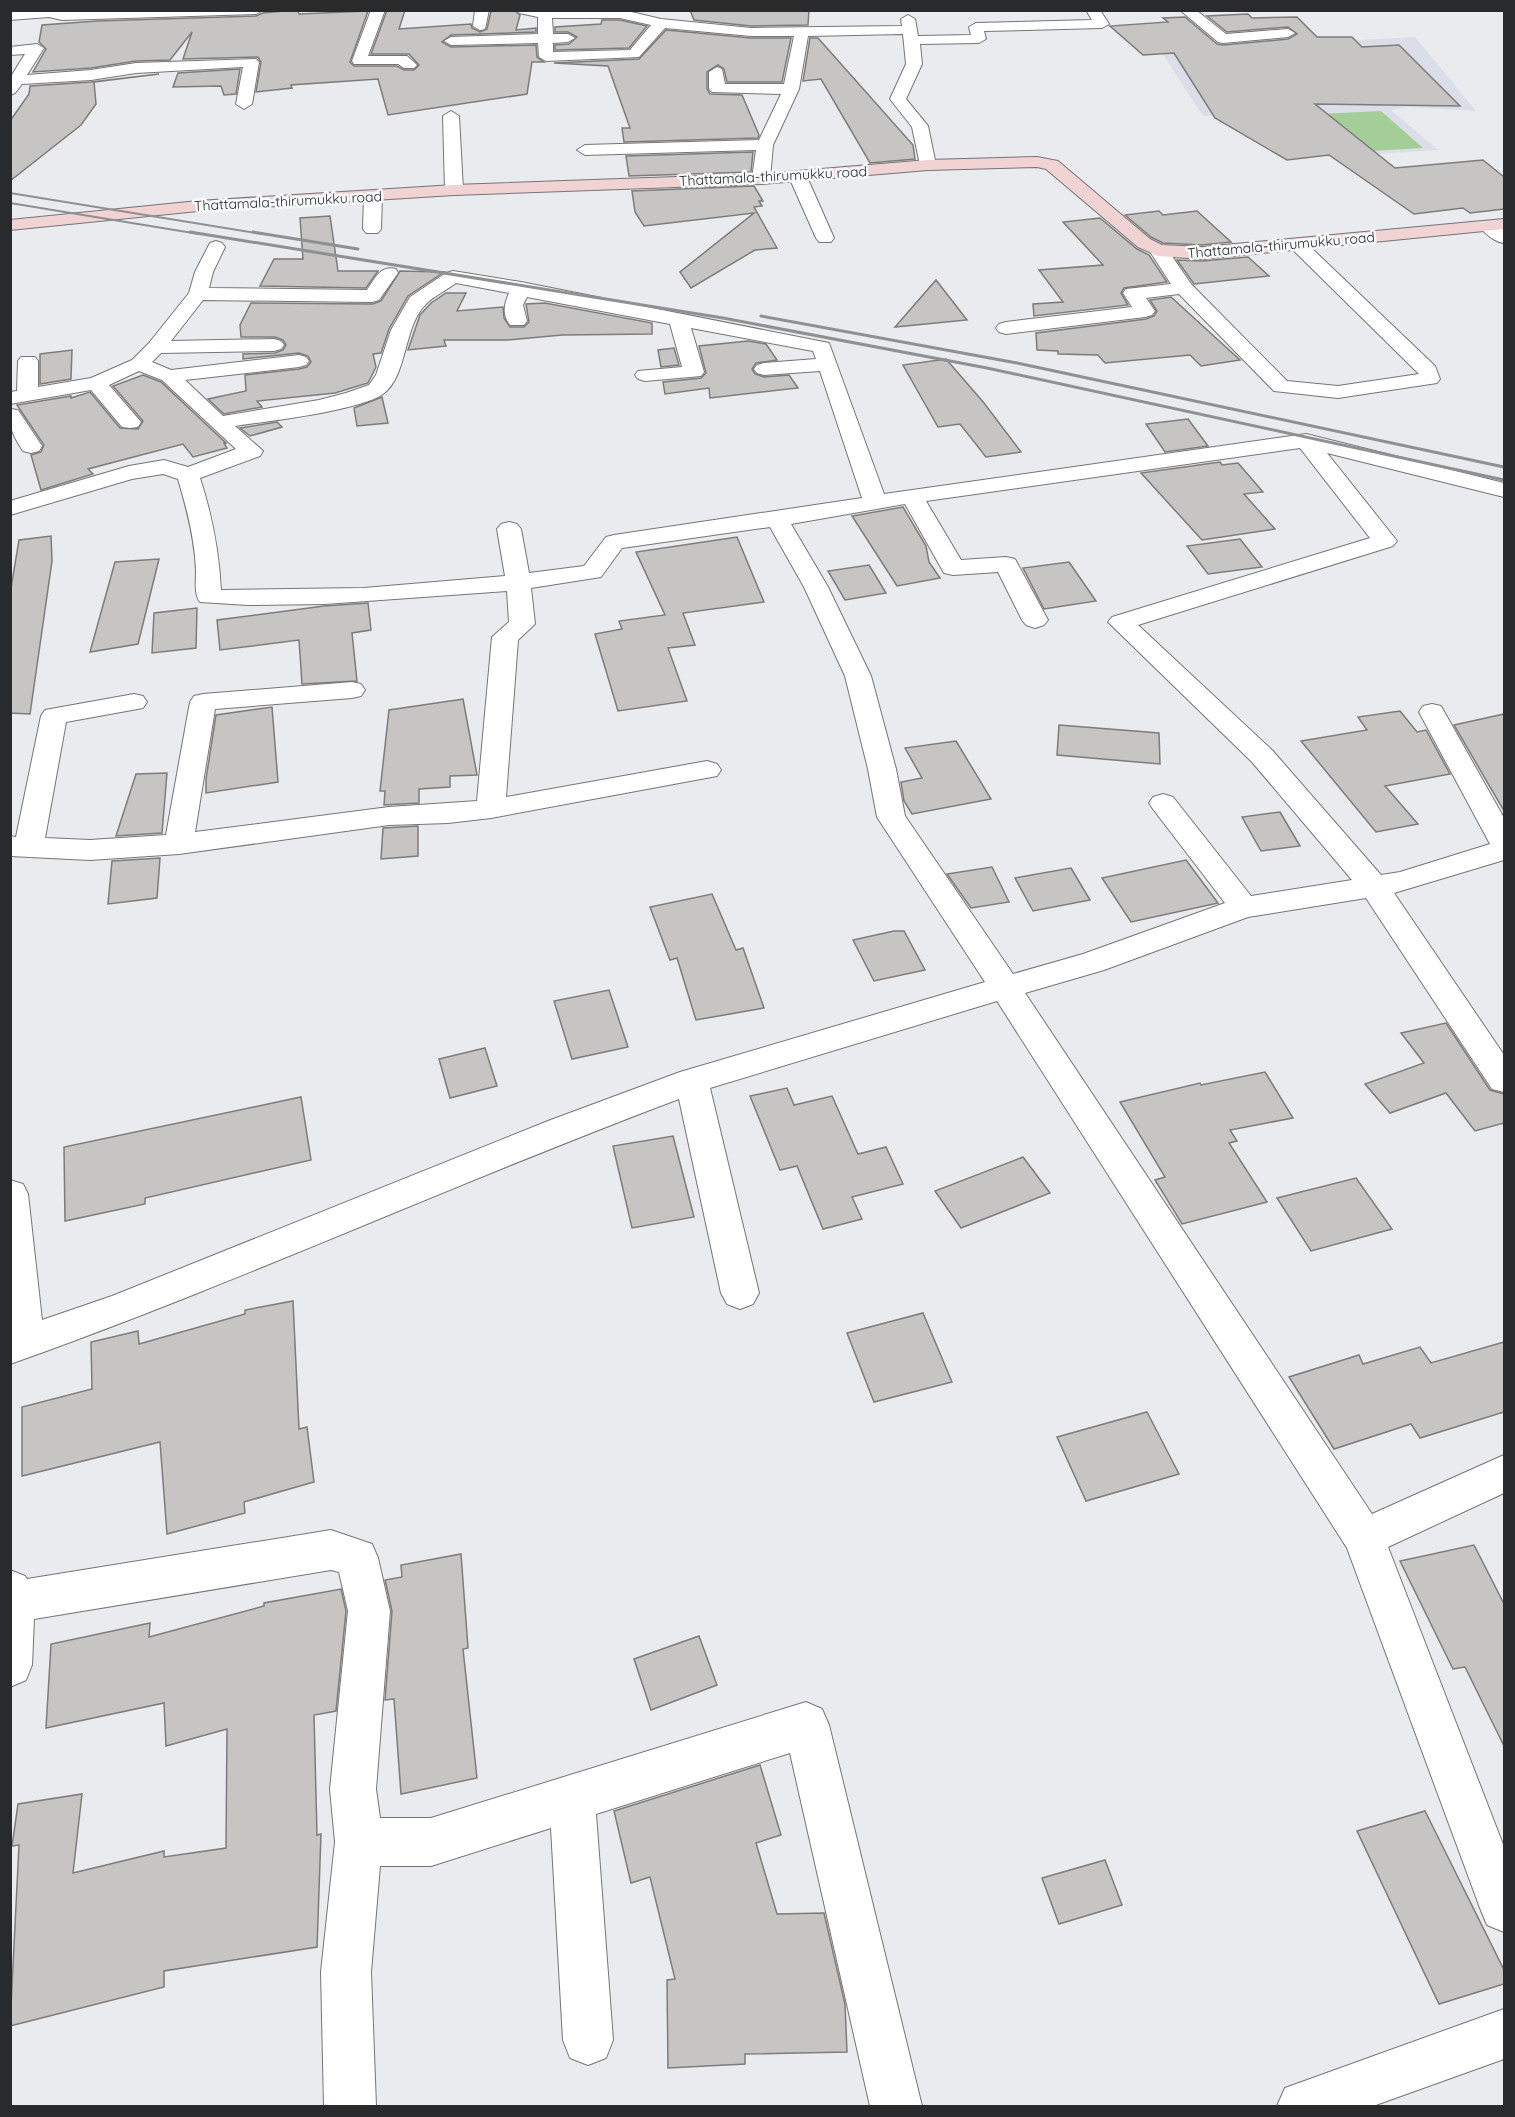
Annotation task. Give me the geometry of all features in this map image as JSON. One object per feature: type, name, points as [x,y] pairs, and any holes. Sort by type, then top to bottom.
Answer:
[{"type":"street","points":[[10,16],[55,13],[256,10]]},
{"type":"street","points":[[378,10],[359,61],[402,59],[409,65]]},
{"type":"street","points":[[480,26],[482,10]]},
{"type":"street","points":[[524,10],[544,14],[620,14],[661,23],[751,32],[802,30],[979,39],[976,27],[1102,24],[1093,10]]},
{"type":"street","points":[[905,10],[914,64],[898,99],[920,126],[928,165]]},
{"type":"street","points":[[1187,10],[1223,39],[1288,33]]},
{"type":"street","points":[[15,85],[26,60],[44,40],[55,13]]},
{"type":"street","points":[[544,14],[546,57]]},
{"type":"street","points":[[526,57],[634,54],[661,23]]},
{"type":"street","points":[[761,179],[765,145],[790,89],[802,30]]},
{"type":"street","points":[[451,41],[580,38]]},
{"type":"street","points":[[10,51],[44,40]]},
{"type":"street","points":[[634,54],[639,69]]},
{"type":"street","points":[[15,85],[251,55],[244,104]]},
{"type":"street","points":[[717,72],[717,89],[790,89]]},
{"type":"street","points":[[451,116],[454,190]]},
{"type":"street","points":[[585,150],[765,145]]},
{"type":"street","name":"Thattamala-thirumukku road","points":[[10,225],[198,206],[454,190],[761,179],[928,165],[1037,162],[1052,165],[1134,236],[1158,250],[1203,253],[1496,225]]},
{"type":"street","points":[[798,177],[825,238]]},
{"type":"street","points":[[372,229],[373,196]]},
{"type":"street","points":[[1496,225],[1504,238]]},
{"type":"street","points":[[1158,250],[1184,288],[1281,387],[1338,392],[1430,379],[1428,370],[1297,244]]},
{"type":"street","points":[[28,361],[19,397],[96,383],[139,364],[156,347],[198,294],[204,272],[216,247]]},
{"type":"street","points":[[198,294],[372,296],[389,273]]},
{"type":"street","points":[[218,423],[319,406],[353,398],[376,389],[386,375],[401,330],[417,301],[453,277],[521,288],[822,347],[875,502]]},
{"type":"street","points":[[1006,328],[1145,311],[1128,287],[1184,288]]},
{"type":"street","points":[[517,321],[513,305],[521,288]]},
{"type":"street","points":[[645,375],[694,372],[678,319]]},
{"type":"street","points":[[156,347],[280,345]]},
{"type":"street","points":[[169,376],[299,361]]},
{"type":"street","points":[[10,508],[129,473],[164,467],[188,475],[252,451],[218,423],[169,376],[139,364]]},
{"type":"street","points":[[764,369],[828,364]]},
{"type":"street","points":[[96,383],[130,422]]},
{"type":"street","points":[[10,415],[31,446]]},
{"type":"street","points":[[188,475],[200,514],[208,565],[209,597],[264,599],[433,591],[592,572],[614,543],[912,496],[1306,441],[1504,490]]},
{"type":"street","points":[[1306,441],[1385,541],[1121,622],[1262,756],[1373,885],[1504,1080]]},
{"type":"street","points":[[912,496],[953,568],[1006,564],[1035,620]]},
{"type":"street","points":[[777,519],[816,587],[858,676],[882,769],[891,817],[1005,987],[1364,1538],[1504,1908]]},
{"type":"street","points":[[490,809],[505,637],[522,624],[509,530]]},
{"type":"street","points":[[179,844],[203,702],[352,690]]},
{"type":"street","points":[[135,702],[54,716],[20,847],[90,850],[179,844],[389,816],[448,814],[490,809],[707,770]]},
{"type":"street","points":[[1432,712],[1504,843]]},
{"type":"street","points":[[1163,803],[1244,907]]},
{"type":"street","points":[[10,1194],[18,1345],[125,1307],[560,1130],[692,1082],[1093,962],[1244,907],[1402,882],[1504,850]]},
{"type":"street","points":[[692,1082],[740,1293]]},
{"type":"street","points":[[1364,1538],[1504,1473]]},
{"type":"street","points":[[10,1665],[12,1596],[331,1550],[357,1558],[369,1611],[352,1789],[359,1842],[346,1972],[350,2106]]},
{"type":"street","points":[[359,1842],[431,1842],[806,1725],[896,2106]]},
{"type":"street","points":[[572,1798],[588,2040]]},
{"type":"street","points":[[1303,2106],[1504,2034]]},
{"type":"shaded area","points":[[1415,37],[1476,111],[1408,107],[1391,110],[1438,150],[1328,157],[1279,113],[1203,116],[1160,50]]},
{"type":"green space","points":[[1381,111],[1423,148],[1354,152],[1319,114]]},
{"type":"building","points":[[298,10],[299,14],[368,11],[350,62],[354,66],[397,66],[404,70],[414,70],[419,65],[409,54],[371,54],[387,10],[405,10],[399,29],[471,24],[472,28],[480,32],[487,29],[491,11],[515,11],[520,15],[516,30],[536,28],[536,32],[451,35],[442,42],[451,47],[536,45],[537,57],[544,62],[532,62],[527,94],[388,115],[378,79],[291,85],[292,88],[256,92],[261,62],[258,57],[183,59],[192,32],[170,60],[136,61],[91,68],[33,72],[46,49],[39,42],[42,25],[256,16],[263,13]]},
{"type":"building","points":[[690,10],[809,10],[808,25],[751,26],[694,20]]},
{"type":"building","points":[[1248,14],[1252,18],[1297,17],[1317,37],[1352,37],[1362,47],[1399,45],[1460,106],[1315,104],[1395,168],[1483,160],[1504,177],[1504,209],[1470,213],[1463,208],[1414,214],[1329,155],[1287,160],[1215,118],[1174,53],[1143,55],[1110,26],[1168,22],[1163,18],[1185,17],[1217,44],[1223,45],[1288,39],[1297,34],[1288,27],[1227,32],[1207,16]]},
{"type":"building","points":[[602,20],[620,20],[647,26],[629,48],[555,50],[555,45],[569,44],[577,37],[568,32],[555,32],[555,27],[601,24]]},
{"type":"building","points":[[666,30],[751,38],[791,38],[782,82],[727,82],[724,69],[718,65],[707,72],[707,89],[710,94],[742,95],[759,135],[758,138],[624,142],[622,128],[630,128],[608,66],[554,63],[639,59]]},
{"type":"building","points":[[810,38],[818,38],[913,145],[915,159],[870,163],[821,79],[803,81]]},
{"type":"building","points":[[240,69],[236,94],[224,95],[221,86],[173,87],[178,73]]},
{"type":"building","points":[[159,74],[94,82],[96,104],[81,125],[10,181],[10,121],[29,94],[30,86]]},
{"type":"building","points":[[753,152],[751,172],[629,176],[626,156]]},
{"type":"building","points":[[754,186],[763,201],[759,201],[762,206],[754,207],[777,248],[755,250],[691,288],[680,272],[754,213],[644,226],[635,212],[632,191]]},
{"type":"building","points":[[1159,211],[1163,215],[1197,211],[1231,242],[1202,245],[1163,243],[1151,237],[1125,215]]},
{"type":"building","points":[[330,216],[338,271],[378,271],[366,288],[260,286],[274,259],[303,259],[300,218]]},
{"type":"building","points":[[1100,218],[1137,249],[1149,255],[1167,282],[1124,288],[1121,293],[1128,305],[1034,316],[1033,304],[1063,302],[1039,270],[1103,265],[1063,222]]},
{"type":"building","points":[[1248,257],[1269,276],[1194,284],[1177,260],[1202,261]]},
{"type":"building","points":[[400,271],[444,272],[408,296],[389,329],[381,353],[373,354],[376,367],[368,383],[335,393],[257,401],[262,407],[224,414],[208,399],[246,391],[245,375],[299,369],[307,367],[311,362],[308,356],[299,353],[243,359],[243,354],[275,353],[283,350],[286,345],[283,340],[275,337],[241,337],[240,325],[251,303],[373,304],[381,301]]},
{"type":"building","points":[[936,280],[967,320],[895,327]]},
{"type":"building","points":[[446,293],[466,293],[457,311],[503,307],[504,318],[510,327],[524,327],[529,322],[526,304],[545,303],[652,323],[652,334],[562,335],[507,340],[444,340],[446,346],[408,350],[420,315],[431,303]]},
{"type":"building","points":[[1171,297],[1240,360],[1201,366],[1190,355],[1105,363],[1098,355],[1058,354],[1058,351],[1037,350],[1036,333],[1146,319],[1154,316],[1157,311],[1150,300]]},
{"type":"building","points":[[748,341],[766,344],[777,360],[756,363],[752,369],[755,374],[764,377],[789,375],[798,388],[710,398],[709,388],[665,394],[663,382],[701,378],[706,373],[699,346]]},
{"type":"building","points":[[674,348],[679,365],[661,367],[658,350]]},
{"type":"building","points":[[72,350],[71,379],[40,384],[40,354]]},
{"type":"building","points":[[946,359],[984,403],[1021,452],[986,457],[960,424],[938,427],[903,365]]},
{"type":"building","points":[[143,375],[161,382],[226,443],[224,443],[227,448],[193,457],[183,444],[88,469],[93,474],[41,490],[31,455],[41,452],[44,445],[17,405],[71,396],[71,398],[90,392],[120,428],[138,429],[143,421],[113,386]]},
{"type":"building","points":[[382,397],[388,423],[357,426],[354,408]]},
{"type":"building","points":[[1188,419],[1208,446],[1165,452],[1146,424]]},
{"type":"building","points":[[277,422],[282,427],[250,436],[240,428]]},
{"type":"building","points":[[1220,462],[1222,465],[1238,463],[1263,492],[1244,494],[1275,529],[1202,540],[1141,473]]},
{"type":"building","points":[[903,507],[926,546],[929,562],[940,578],[897,586],[852,516]]},
{"type":"building","points":[[51,536],[52,561],[30,714],[10,713],[10,594],[19,540]]},
{"type":"building","points":[[737,537],[764,602],[683,613],[695,645],[668,648],[687,701],[618,711],[595,634],[622,629],[619,621],[665,615],[636,552]]},
{"type":"building","points":[[1240,539],[1262,567],[1208,574],[1187,546]]},
{"type":"building","points":[[159,559],[138,644],[90,652],[115,562]]},
{"type":"building","points":[[1069,562],[1096,601],[1044,609],[1023,568]]},
{"type":"building","points":[[869,565],[886,593],[845,600],[828,571]]},
{"type":"building","points":[[368,603],[371,630],[352,633],[357,681],[302,684],[299,640],[220,650],[217,620],[324,606]]},
{"type":"building","points":[[197,608],[196,648],[152,653],[154,613]]},
{"type":"building","points":[[463,699],[477,775],[450,776],[450,787],[419,789],[419,803],[384,805],[385,791],[380,791],[389,710]]},
{"type":"building","points":[[272,707],[278,782],[206,793],[216,715]]},
{"type":"building","points":[[1400,711],[1417,732],[1426,730],[1450,774],[1385,786],[1418,824],[1376,832],[1301,741],[1367,730],[1358,717]]},
{"type":"building","points":[[1504,714],[1504,811],[1454,725]]},
{"type":"building","points":[[1059,725],[1159,733],[1160,764],[1057,755]]},
{"type":"building","points":[[956,741],[991,799],[912,814],[904,801],[901,782],[922,778],[905,748]]},
{"type":"building","points":[[167,773],[162,833],[116,836],[136,774]]},
{"type":"building","points":[[1280,812],[1300,846],[1261,851],[1242,817]]},
{"type":"building","points":[[418,826],[418,856],[381,859],[383,828]]},
{"type":"building","points":[[160,858],[157,898],[108,904],[112,861]]},
{"type":"building","points":[[1186,860],[1218,903],[1131,922],[1102,878]]},
{"type":"building","points":[[992,867],[1009,902],[971,908],[947,874]]},
{"type":"building","points":[[1071,868],[1090,900],[1033,911],[1015,878]]},
{"type":"building","points":[[712,894],[736,950],[743,948],[764,1008],[696,1020],[677,958],[670,960],[650,907]]},
{"type":"building","points":[[904,931],[925,970],[874,981],[853,940]]},
{"type":"building","points":[[609,990],[628,1047],[572,1059],[554,1001]]},
{"type":"building","points":[[1446,1023],[1490,1090],[1504,1094],[1504,1123],[1475,1131],[1446,1093],[1390,1113],[1365,1084],[1424,1063],[1401,1033]]},
{"type":"building","points":[[485,1048],[497,1086],[450,1098],[439,1059]]},
{"type":"building","points":[[1265,1072],[1293,1118],[1230,1130],[1237,1141],[1229,1143],[1267,1202],[1182,1224],[1155,1180],[1165,1177],[1120,1102],[1200,1083],[1201,1085]]},
{"type":"building","points":[[787,1088],[794,1105],[832,1096],[858,1154],[886,1147],[903,1184],[852,1197],[862,1219],[823,1229],[797,1166],[780,1170],[750,1096]]},
{"type":"building","points":[[301,1097],[311,1160],[145,1198],[145,1204],[65,1221],[64,1147]]},
{"type":"building","points":[[673,1136],[694,1217],[632,1228],[613,1146]]},
{"type":"building","points":[[1023,1157],[1050,1193],[961,1228],[935,1191]]},
{"type":"building","points":[[1356,1178],[1392,1229],[1311,1251],[1277,1198]]},
{"type":"building","points":[[293,1301],[299,1429],[307,1427],[314,1482],[244,1502],[245,1513],[167,1534],[160,1442],[22,1476],[22,1407],[92,1389],[91,1342],[138,1331],[139,1344],[245,1314],[245,1310]]},
{"type":"building","points":[[923,1313],[952,1382],[874,1402],[847,1333]]},
{"type":"building","points":[[1504,1342],[1504,1412],[1420,1438],[1411,1424],[1334,1449],[1289,1377],[1359,1355],[1363,1364],[1420,1347],[1431,1363]]},
{"type":"building","points":[[1147,1412],[1179,1474],[1086,1501],[1057,1437]]},
{"type":"building","points":[[1474,1545],[1504,1604],[1504,1746],[1465,1667],[1453,1669],[1400,1561]]},
{"type":"building","points":[[461,1554],[468,1648],[463,1649],[477,1778],[401,1794],[394,1699],[385,1700],[392,1611],[385,1580],[402,1577],[401,1565]]},
{"type":"building","points":[[341,1589],[346,1611],[336,1711],[314,1715],[317,1835],[321,1834],[317,1947],[164,1971],[164,1987],[10,2026],[19,1845],[12,1846],[18,1804],[82,1794],[73,1873],[164,1851],[164,1857],[226,1848],[227,1729],[166,1746],[164,1703],[46,1728],[51,1644],[150,1623],[149,1637],[264,1606],[264,1603]]},
{"type":"building","points":[[699,1636],[717,1685],[651,1710],[634,1659]]},
{"type":"building","points":[[760,1765],[781,1835],[756,1843],[777,1914],[824,1913],[845,2004],[847,2052],[745,2054],[745,2064],[668,2068],[667,1980],[675,1979],[650,1877],[631,1883],[614,1811]]},
{"type":"building","points":[[1425,1811],[1504,1970],[1504,1984],[1439,2004],[1357,1831]]},
{"type":"building","points":[[1105,1860],[1122,1905],[1059,1924],[1042,1878]]},
{"type":"railway","points":[[10,193],[262,234]]},
{"type":"railway","points":[[10,203],[199,234]]},
{"type":"railway","points":[[190,232],[723,318],[987,368],[1504,480]]},
{"type":"railway","points":[[253,232],[358,249]]},
{"type":"railway","points":[[761,316],[1017,363],[1504,467]]}]
